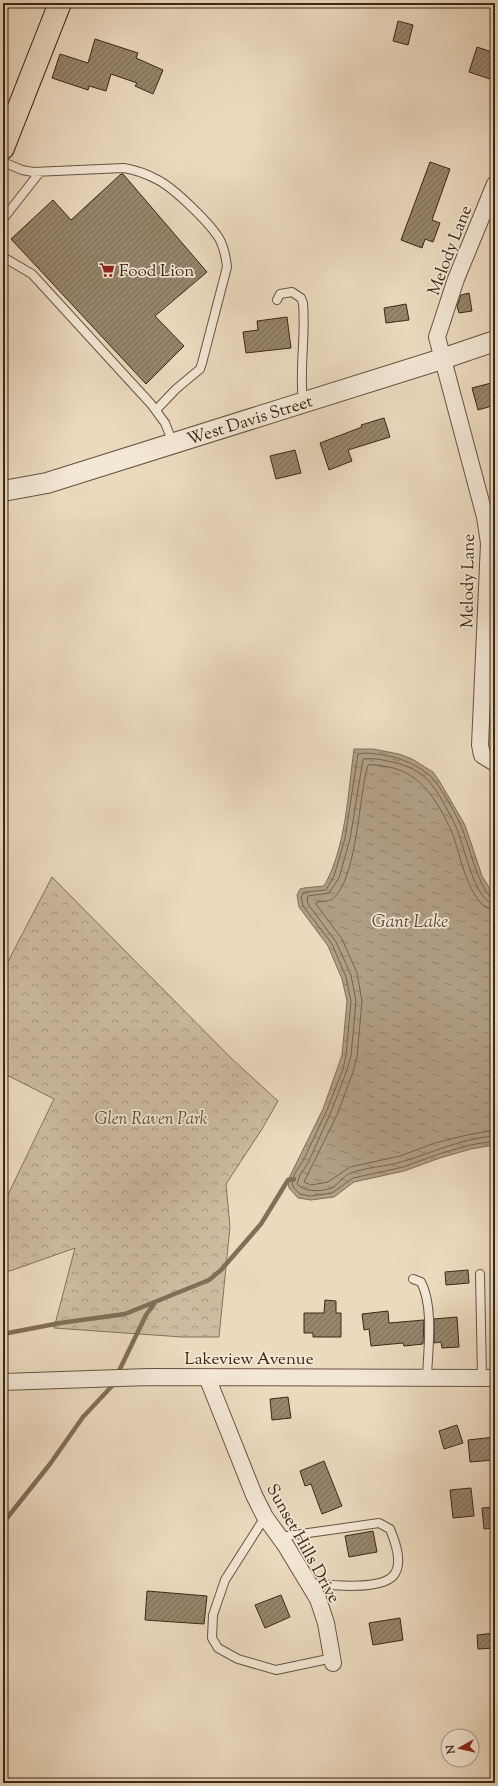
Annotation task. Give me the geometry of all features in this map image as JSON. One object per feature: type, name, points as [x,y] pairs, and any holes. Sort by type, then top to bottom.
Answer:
[{"type":"highway","points":[[3,148],[60,3]]},
{"type":"street","name":"Melody Lane","points":[[489,759],[480,746],[489,543],[485,517],[437,337],[456,279],[495,184]]},
{"type":"street","name":"West Davis Street","points":[[3,491],[47,483],[495,341]]},
{"type":"street","name":"Lakeview Avenue","points":[[3,1382],[149,1377],[488,1378]]},
{"type":"street","name":"Sunset Hills Drive","points":[[206,1377],[254,1495],[265,1517],[318,1599],[326,1624],[333,1661]]},
{"type":"lane","points":[[3,162],[22,170],[40,172],[124,168],[138,171],[159,180],[177,193],[220,240],[226,258],[227,267],[200,369],[176,389],[156,410]]},
{"type":"lane","points":[[3,219],[40,172]]},
{"type":"lane","points":[[3,257],[32,274],[156,410],[165,423],[173,444]]},
{"type":"lane","points":[[277,300],[280,294],[292,292],[301,298],[303,303],[303,359],[301,382],[303,403]]},
{"type":"lane","points":[[480,1274],[488,1378]]},
{"type":"lane","points":[[413,1279],[421,1282],[426,1293],[428,1326],[427,1377]]},
{"type":"lane","points":[[265,1517],[225,1580],[213,1615],[212,1638],[218,1648],[238,1659],[276,1670],[333,1661]]},
{"type":"lane","points":[[280,1538],[379,1523],[390,1529],[397,1546],[398,1566],[394,1576],[382,1582],[367,1585],[341,1586],[309,1583]]},
{"type":"green space","name":"Glen Raven Park","points":[[52,877],[232,1059],[278,1101],[262,1129],[226,1184],[230,1227],[219,1337],[182,1337],[54,1328],[75,1248],[10,1271],[3,1271],[3,1205],[54,1099],[3,1073],[3,971]]},
{"type":"water","name":"Gant Lake","points":[[354,749],[373,749],[399,754],[412,759],[433,772],[465,825],[482,876],[495,897],[495,1145],[471,1149],[404,1171],[354,1182],[334,1197],[311,1200],[298,1198],[289,1188],[288,1180],[323,1109],[342,1055],[347,1001],[342,979],[328,946],[299,907],[297,895],[300,889],[324,886],[331,871],[342,837]]},
{"type":"building","points":[[398,21],[413,25],[408,45],[393,41]]},
{"type":"building","points":[[95,39],[138,53],[136,58],[163,70],[153,94],[135,86],[137,83],[111,74],[106,91],[89,86],[88,90],[52,78],[60,54],[88,63]]},
{"type":"building","points":[[477,47],[495,53],[495,64],[490,79],[469,72]]},
{"type":"building","points":[[430,162],[450,169],[432,220],[440,223],[433,242],[425,239],[422,248],[401,240]]},
{"type":"building","points":[[121,174],[123,174],[207,272],[155,316],[184,346],[146,384],[11,239],[53,200],[71,220]]},
{"type":"building","points":[[469,293],[472,311],[459,313],[457,306],[461,295]]},
{"type":"building","points":[[406,304],[409,320],[386,323],[384,308]]},
{"type":"building","points":[[287,317],[291,348],[246,353],[243,332],[258,330],[257,321]]},
{"type":"building","points":[[495,382],[495,405],[478,410],[472,388]]},
{"type":"building","points":[[384,418],[390,437],[348,450],[352,461],[329,470],[320,443],[362,427],[361,425]]},
{"type":"building","points":[[295,450],[301,473],[276,479],[270,456]]},
{"type":"building","points":[[468,1270],[469,1283],[446,1285],[445,1272]]},
{"type":"building","points":[[325,1300],[336,1301],[336,1313],[341,1313],[341,1337],[313,1337],[313,1333],[304,1333],[304,1313],[324,1313]]},
{"type":"building","points":[[388,1311],[389,1323],[424,1320],[423,1344],[404,1346],[403,1343],[371,1346],[369,1329],[364,1330],[362,1314]]},
{"type":"building","points":[[457,1317],[459,1347],[442,1348],[441,1342],[434,1343],[434,1319]]},
{"type":"building","points":[[288,1397],[291,1418],[272,1420],[270,1399]]},
{"type":"building","points":[[457,1425],[463,1443],[444,1449],[439,1431]]},
{"type":"building","points":[[495,1437],[495,1460],[470,1462],[468,1440]]},
{"type":"building","points":[[324,1461],[342,1506],[322,1514],[311,1484],[305,1486],[300,1471]]},
{"type":"building","points":[[471,1488],[474,1516],[453,1518],[450,1490]]},
{"type":"building","points":[[495,1507],[495,1528],[484,1529],[482,1508]]},
{"type":"building","points":[[373,1531],[377,1552],[349,1557],[345,1536]]},
{"type":"building","points":[[147,1591],[207,1596],[204,1624],[145,1620]]},
{"type":"building","points":[[281,1595],[290,1617],[265,1628],[255,1605]]},
{"type":"building","points":[[400,1618],[403,1640],[373,1645],[369,1623]]},
{"type":"building","points":[[495,1633],[495,1648],[478,1649],[477,1635]]},
{"type":"waterway","points":[[3,1334],[60,1323],[125,1314],[209,1280],[221,1270],[261,1224],[288,1180],[294,1179]]},
{"type":"waterway","points":[[117,1375],[146,1315],[154,1304]]},
{"type":"waterway","points":[[3,1523],[50,1464],[83,1417],[114,1382]]},
{"type":"place","name":"Food Lion","points":[[107,270]]}]
